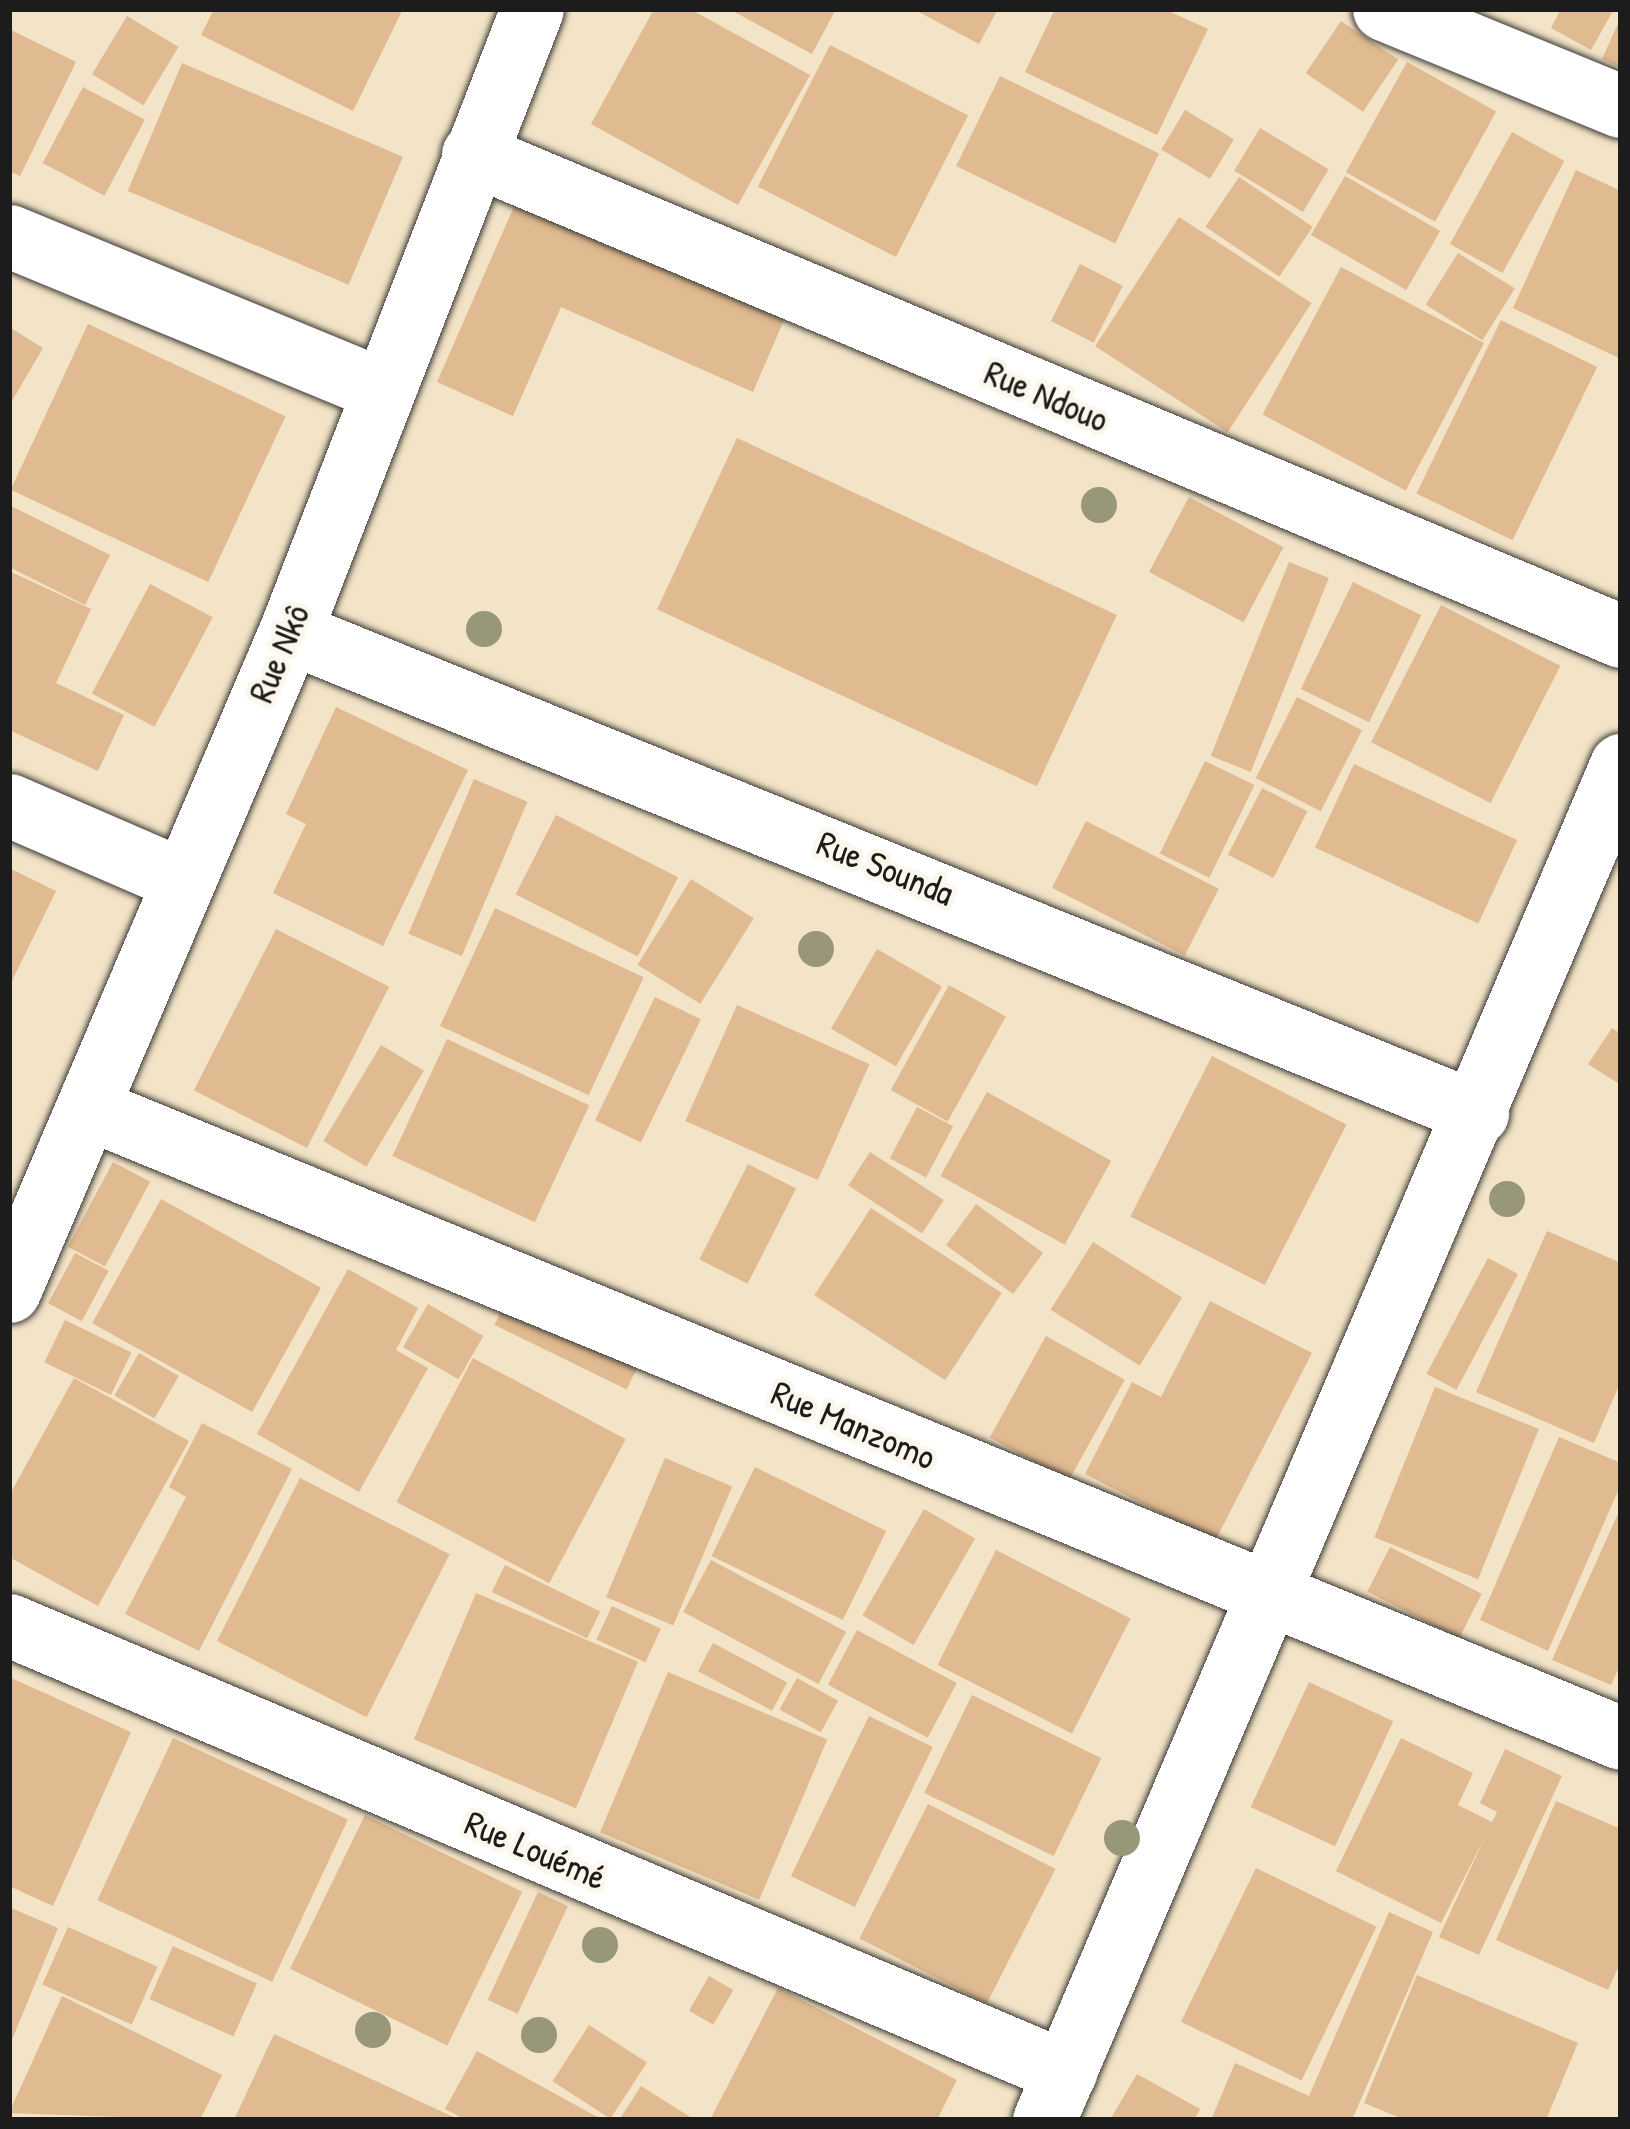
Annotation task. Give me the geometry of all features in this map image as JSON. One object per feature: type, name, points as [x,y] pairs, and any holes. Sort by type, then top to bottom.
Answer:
[{"type":"street","name":"Rue Nkô","points":[[9,1291],[88,1108],[178,878],[290,632],[378,388],[532,9]]},
{"type":"street","points":[[1384,9],[1621,106]]},
{"type":"street","name":"Rue Ndouo","points":[[473,154],[1621,637]]},
{"type":"street","points":[[9,236],[378,388]]},
{"type":"street","name":"Rue Sounda","points":[[290,632],[1477,1113]]},
{"type":"street","points":[[1055,2096],[1273,1594],[1621,765]]},
{"type":"street","points":[[9,805],[178,878]]},
{"type":"street","name":"Rue Manzomo","points":[[88,1108],[1621,1738]]},
{"type":"street","name":"Rue Louémé","points":[[9,1625],[1055,2096]]},
{"type":"building","points":[[214,9],[403,9],[353,111],[201,35]]},
{"type":"building","points":[[654,9],[690,9],[810,75],[738,205],[591,124]]},
{"type":"building","points":[[729,9],[836,9],[812,54]]},
{"type":"building","points":[[913,9],[998,9],[979,44]]},
{"type":"building","points":[[1055,9],[1164,9],[1208,29],[1157,135],[1025,72]]},
{"type":"building","points":[[1561,9],[1614,9],[1591,50],[1551,28]]},
{"type":"building","points":[[127,16],[178,47],[143,105],[92,74]]},
{"type":"building","points":[[1621,17],[1621,68],[1602,59]]},
{"type":"building","points":[[1341,21],[1398,60],[1363,112],[1306,73]]},
{"type":"building","points":[[9,29],[76,62],[20,176],[9,171]]},
{"type":"building","points":[[830,45],[968,115],[896,257],[758,187]]},
{"type":"building","points":[[1407,62],[1496,111],[1435,222],[1346,172]]},
{"type":"building","points":[[182,63],[403,157],[349,285],[128,191]]},
{"type":"building","points":[[1000,76],[1159,154],[1115,243],[956,166]]},
{"type":"building","points":[[83,87],[145,120],[104,196],[43,163]]},
{"type":"building","points":[[1185,110],[1234,139],[1210,179],[1161,149]]},
{"type":"building","points":[[1260,128],[1329,169],[1303,212],[1234,171]]},
{"type":"building","points":[[1512,132],[1564,161],[1502,273],[1450,244]]},
{"type":"building","points":[[1576,170],[1621,191],[1621,359],[1513,308]]},
{"type":"building","points":[[1345,176],[1440,231],[1406,290],[1311,235]]},
{"type":"building","points":[[1239,177],[1313,227],[1279,277],[1205,227]]},
{"type":"building","points":[[516,202],[784,320],[753,392],[561,307],[513,416],[437,382]]},
{"type":"building","points":[[1179,217],[1312,303],[1228,432],[1095,346]]},
{"type":"building","points":[[1458,253],[1515,289],[1482,340],[1426,305]]},
{"type":"building","points":[[1080,264],[1123,286],[1094,343],[1051,321]]},
{"type":"building","points":[[1341,267],[1484,343],[1406,491],[1263,414]]},
{"type":"building","points":[[1501,320],[1597,367],[1513,540],[1416,493]]},
{"type":"building","points":[[88,324],[286,416],[208,582],[11,490]]},
{"type":"building","points":[[9,327],[43,348],[9,406]]},
{"type":"building","points":[[737,438],[1117,615],[1037,786],[657,609]]},
{"type":"building","points":[[1189,497],[1283,547],[1244,622],[1149,572]]},
{"type":"building","points":[[9,505],[110,555],[85,605],[9,567]]},
{"type":"building","points":[[1289,562],[1329,578],[1251,772],[1211,756]]},
{"type":"building","points":[[9,571],[91,609],[56,683],[124,715],[98,771],[9,730]]},
{"type":"building","points":[[1353,582],[1421,615],[1369,722],[1301,689]]},
{"type":"building","points":[[150,584],[213,617],[154,727],[92,693]]},
{"type":"building","points":[[1441,605],[1560,666],[1490,803],[1371,742]]},
{"type":"building","points":[[1297,697],[1362,730],[1321,811],[1256,778]]},
{"type":"building","points":[[336,707],[468,770],[383,946],[273,893],[306,824],[286,814]]},
{"type":"building","points":[[1205,761],[1254,785],[1209,878],[1160,854]]},
{"type":"building","points":[[1354,764],[1517,840],[1478,923],[1315,847]]},
{"type":"building","points":[[474,779],[527,802],[462,956],[408,934]]},
{"type":"building","points":[[1262,788],[1307,811],[1273,878],[1228,855]]},
{"type":"building","points":[[556,815],[678,877],[638,956],[516,894]]},
{"type":"building","points":[[1086,821],[1219,889],[1185,955],[1052,888]]},
{"type":"building","points":[[9,868],[56,891],[9,987]]},
{"type":"building","points":[[691,879],[754,918],[700,1004],[637,965]]},
{"type":"building","points":[[495,908],[644,977],[589,1095],[440,1026]]},
{"type":"building","points":[[276,929],[389,987],[307,1148],[194,1090]]},
{"type":"building","points":[[877,949],[942,986],[896,1066],[831,1029]]},
{"type":"building","points":[[949,985],[1006,1017],[948,1121],[891,1090]]},
{"type":"building","points":[[655,997],[701,1019],[641,1142],[595,1120]]},
{"type":"building","points":[[737,1005],[869,1064],[818,1180],[685,1121]]},
{"type":"building","points":[[1612,1028],[1621,1034],[1621,1085],[1588,1064]]},
{"type":"building","points":[[447,1039],[589,1105],[535,1222],[392,1156]]},
{"type":"building","points":[[381,1045],[424,1071],[366,1167],[323,1141]]},
{"type":"building","points":[[1212,1056],[1347,1125],[1265,1285],[1130,1216]]},
{"type":"building","points":[[987,1092],[1111,1161],[1065,1245],[940,1176]]},
{"type":"building","points":[[917,1107],[953,1126],[926,1177],[890,1158]]},
{"type":"building","points":[[870,1152],[944,1200],[922,1233],[848,1186]]},
{"type":"building","points":[[113,1162],[150,1182],[105,1266],[68,1247]]},
{"type":"building","points":[[748,1164],[796,1189],[748,1284],[699,1259]]},
{"type":"building","points":[[161,1199],[321,1288],[252,1412],[92,1323]]},
{"type":"building","points":[[976,1204],[1043,1253],[1013,1294],[946,1245]]},
{"type":"building","points":[[871,1208],[1002,1293],[945,1380],[814,1295]]},
{"type":"building","points":[[1547,1231],[1621,1263],[1621,1381],[1594,1443],[1476,1392]]},
{"type":"building","points":[[1093,1242],[1182,1298],[1140,1365],[1051,1310]]},
{"type":"building","points":[[75,1253],[109,1271],[82,1321],[48,1303]]},
{"type":"building","points":[[1488,1258],[1518,1274],[1457,1390],[1426,1374]]},
{"type":"building","points":[[348,1269],[418,1308],[396,1350],[428,1368],[359,1492],[257,1434]]},
{"type":"building","points":[[516,1281],[648,1345],[627,1389],[495,1325]]},
{"type":"building","points":[[1210,1301],[1312,1353],[1215,1541],[1085,1474],[1132,1382],[1161,1397]]},
{"type":"building","points":[[428,1304],[483,1336],[458,1379],[403,1347]]},
{"type":"building","points":[[65,1320],[132,1352],[111,1395],[44,1362]]},
{"type":"building","points":[[1046,1336],[1125,1380],[1068,1481],[990,1437]]},
{"type":"building","points":[[139,1353],[179,1376],[154,1418],[114,1395]]},
{"type":"building","points":[[473,1358],[626,1439],[549,1583],[396,1502]]},
{"type":"building","points":[[74,1378],[189,1441],[98,1606],[9,1557],[9,1496]]},
{"type":"building","points":[[1435,1387],[1539,1429],[1478,1579],[1374,1537]]},
{"type":"building","points":[[202,1423],[292,1469],[199,1651],[125,1614],[186,1497],[169,1487]]},
{"type":"building","points":[[1559,1437],[1621,1463],[1621,1484],[1548,1651],[1480,1620]]},
{"type":"building","points":[[665,1458],[732,1487],[673,1626],[606,1597]]},
{"type":"building","points":[[755,1467],[886,1531],[843,1620],[712,1556]]},
{"type":"building","points":[[300,1478],[450,1554],[367,1717],[217,1641]]},
{"type":"building","points":[[1621,1507],[1621,1663],[1611,1685],[1552,1660]]},
{"type":"building","points":[[924,1509],[975,1538],[914,1645],[862,1616]]},
{"type":"building","points":[[1390,1547],[1482,1594],[1459,1638],[1367,1592]]},
{"type":"building","points":[[996,1550],[1131,1619],[1072,1733],[937,1665]]},
{"type":"building","points":[[711,1560],[846,1632],[818,1684],[683,1612]]},
{"type":"building","points":[[505,1565],[600,1611],[587,1638],[492,1592]]},
{"type":"building","points":[[476,1593],[638,1662],[576,1808],[414,1739]]},
{"type":"building","points":[[612,1606],[661,1629],[645,1662],[596,1640]]},
{"type":"building","points":[[857,1630],[957,1683],[928,1738],[828,1685]]},
{"type":"building","points":[[713,1643],[787,1682],[772,1711],[698,1671]]},
{"type":"building","points":[[668,1672],[827,1740],[759,1900],[600,1832]]},
{"type":"building","points":[[9,1677],[131,1732],[53,1906],[9,1886]]},
{"type":"building","points":[[797,1678],[838,1701],[821,1732],[780,1709]]},
{"type":"building","points":[[1309,1682],[1393,1721],[1335,1846],[1251,1807]]},
{"type":"building","points":[[972,1695],[1101,1758],[1054,1856],[924,1793]]},
{"type":"building","points":[[869,1716],[933,1747],[855,1907],[791,1876]]},
{"type":"building","points":[[173,1738],[348,1820],[272,1982],[97,1900]]},
{"type":"building","points":[[1401,1738],[1473,1773],[1458,1805],[1492,1822],[1497,1812],[1480,1803],[1505,1749],[1562,1776],[1479,1955],[1439,1937],[1485,1837],[1441,1923],[1336,1871]]},
{"type":"building","points":[[1556,1801],[1621,1829],[1621,1961],[1608,1990],[1496,1940]]},
{"type":"building","points":[[928,1804],[1055,1869],[987,2003],[859,1939]]},
{"type":"building","points":[[365,1815],[522,1892],[447,2045],[290,1969]]},
{"type":"building","points":[[1256,1868],[1376,1927],[1301,2080],[1181,2022]]},
{"type":"building","points":[[538,1892],[568,1906],[518,2014],[488,2000]]},
{"type":"building","points":[[11,1908],[58,1928],[9,2047],[9,1914]]},
{"type":"building","points":[[1389,1912],[1433,1932],[1352,2120],[1211,2120],[1235,2063],[1309,2096]]},
{"type":"building","points":[[68,1927],[158,1967],[132,2024],[42,1985]]},
{"type":"building","points":[[173,1946],[257,1983],[233,2036],[149,1999]]},
{"type":"building","points":[[1417,1975],[1578,2043],[1546,2120],[1405,2120],[1364,2103]]},
{"type":"building","points":[[709,1976],[733,1990],[713,2025],[689,2011]]},
{"type":"building","points":[[778,1988],[957,2080],[937,2120],[710,2120]]},
{"type":"building","points":[[62,1996],[222,2075],[200,2120],[9,2113]]},
{"type":"building","points":[[589,2025],[647,2063],[610,2119],[553,2081]]},
{"type":"building","points":[[274,2034],[460,2120],[234,2120]]},
{"type":"building","points":[[477,2051],[603,2120],[466,2120],[445,2109]]},
{"type":"building","points":[[1137,2074],[1200,2109],[1194,2120],[1110,2120]]},
{"type":"building","points":[[641,2086],[695,2120],[619,2120]]}]
